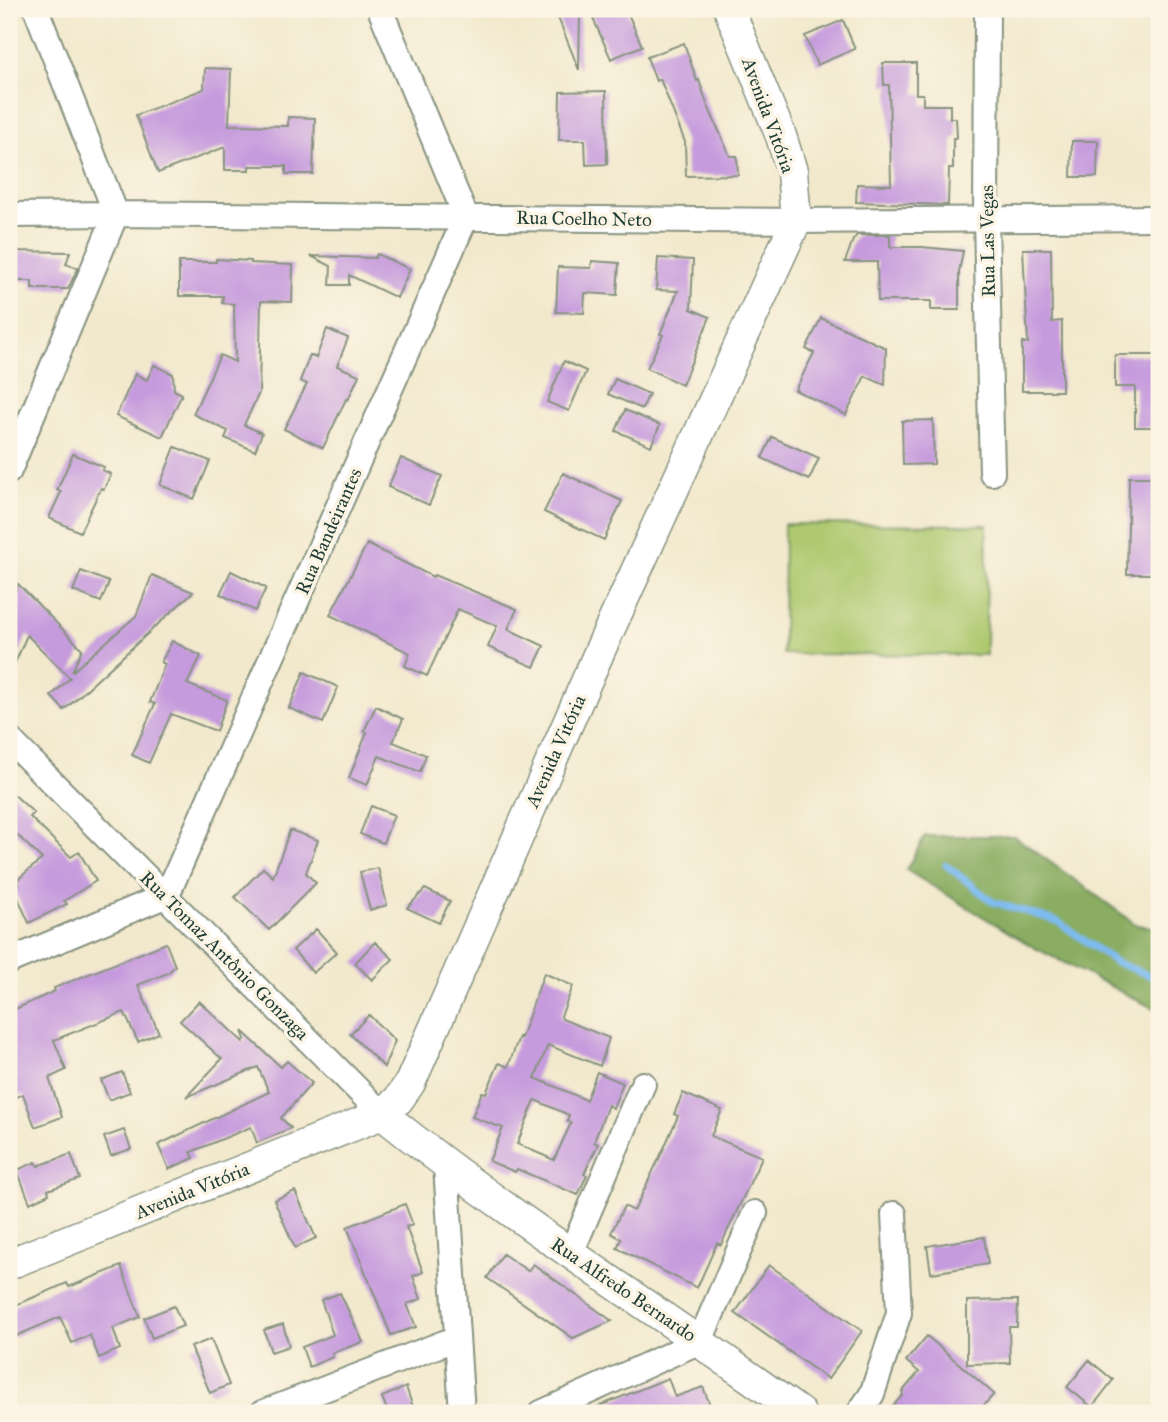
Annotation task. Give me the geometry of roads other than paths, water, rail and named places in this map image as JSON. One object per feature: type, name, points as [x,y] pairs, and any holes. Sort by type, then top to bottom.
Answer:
[{"type":"street","points":[[9,471],[116,214],[36,9]]},
{"type":"street","points":[[380,9],[466,217]]},
{"type":"street","name":"Avenida Vitória","points":[[9,1264],[382,1114],[398,1100],[410,1083],[601,648],[796,221],[792,171],[781,136],[729,9]]},
{"type":"street","name":"Rua Las Vegas","points":[[987,9],[986,220],[992,473]]},
{"type":"street","name":"Rua Coelho Neto","points":[[9,215],[796,221],[1159,218]]},
{"type":"street","name":"Rua Bandeirantes","points":[[167,895],[466,217]]},
{"type":"street","name":"Rua Tomaz Antônio Gonzaga","points":[[9,739],[382,1114],[446,1166]]},
{"type":"street","points":[[9,961],[167,895]]},
{"type":"street","points":[[571,1253],[643,1084]]},
{"type":"street","points":[[446,1166],[462,1413]]},
{"type":"street","name":"Rua Alfredo Bernardo","points":[[446,1166],[700,1340],[800,1413]]},
{"type":"street","points":[[541,1413],[700,1340],[755,1213]]},
{"type":"street","points":[[859,1413],[872,1394],[899,1313],[894,1214]]},
{"type":"street","points":[[262,1413],[457,1338]]},
{"type":"waterway","points":[[946,865],[993,902],[1057,921],[1115,962],[1159,979]]}]
